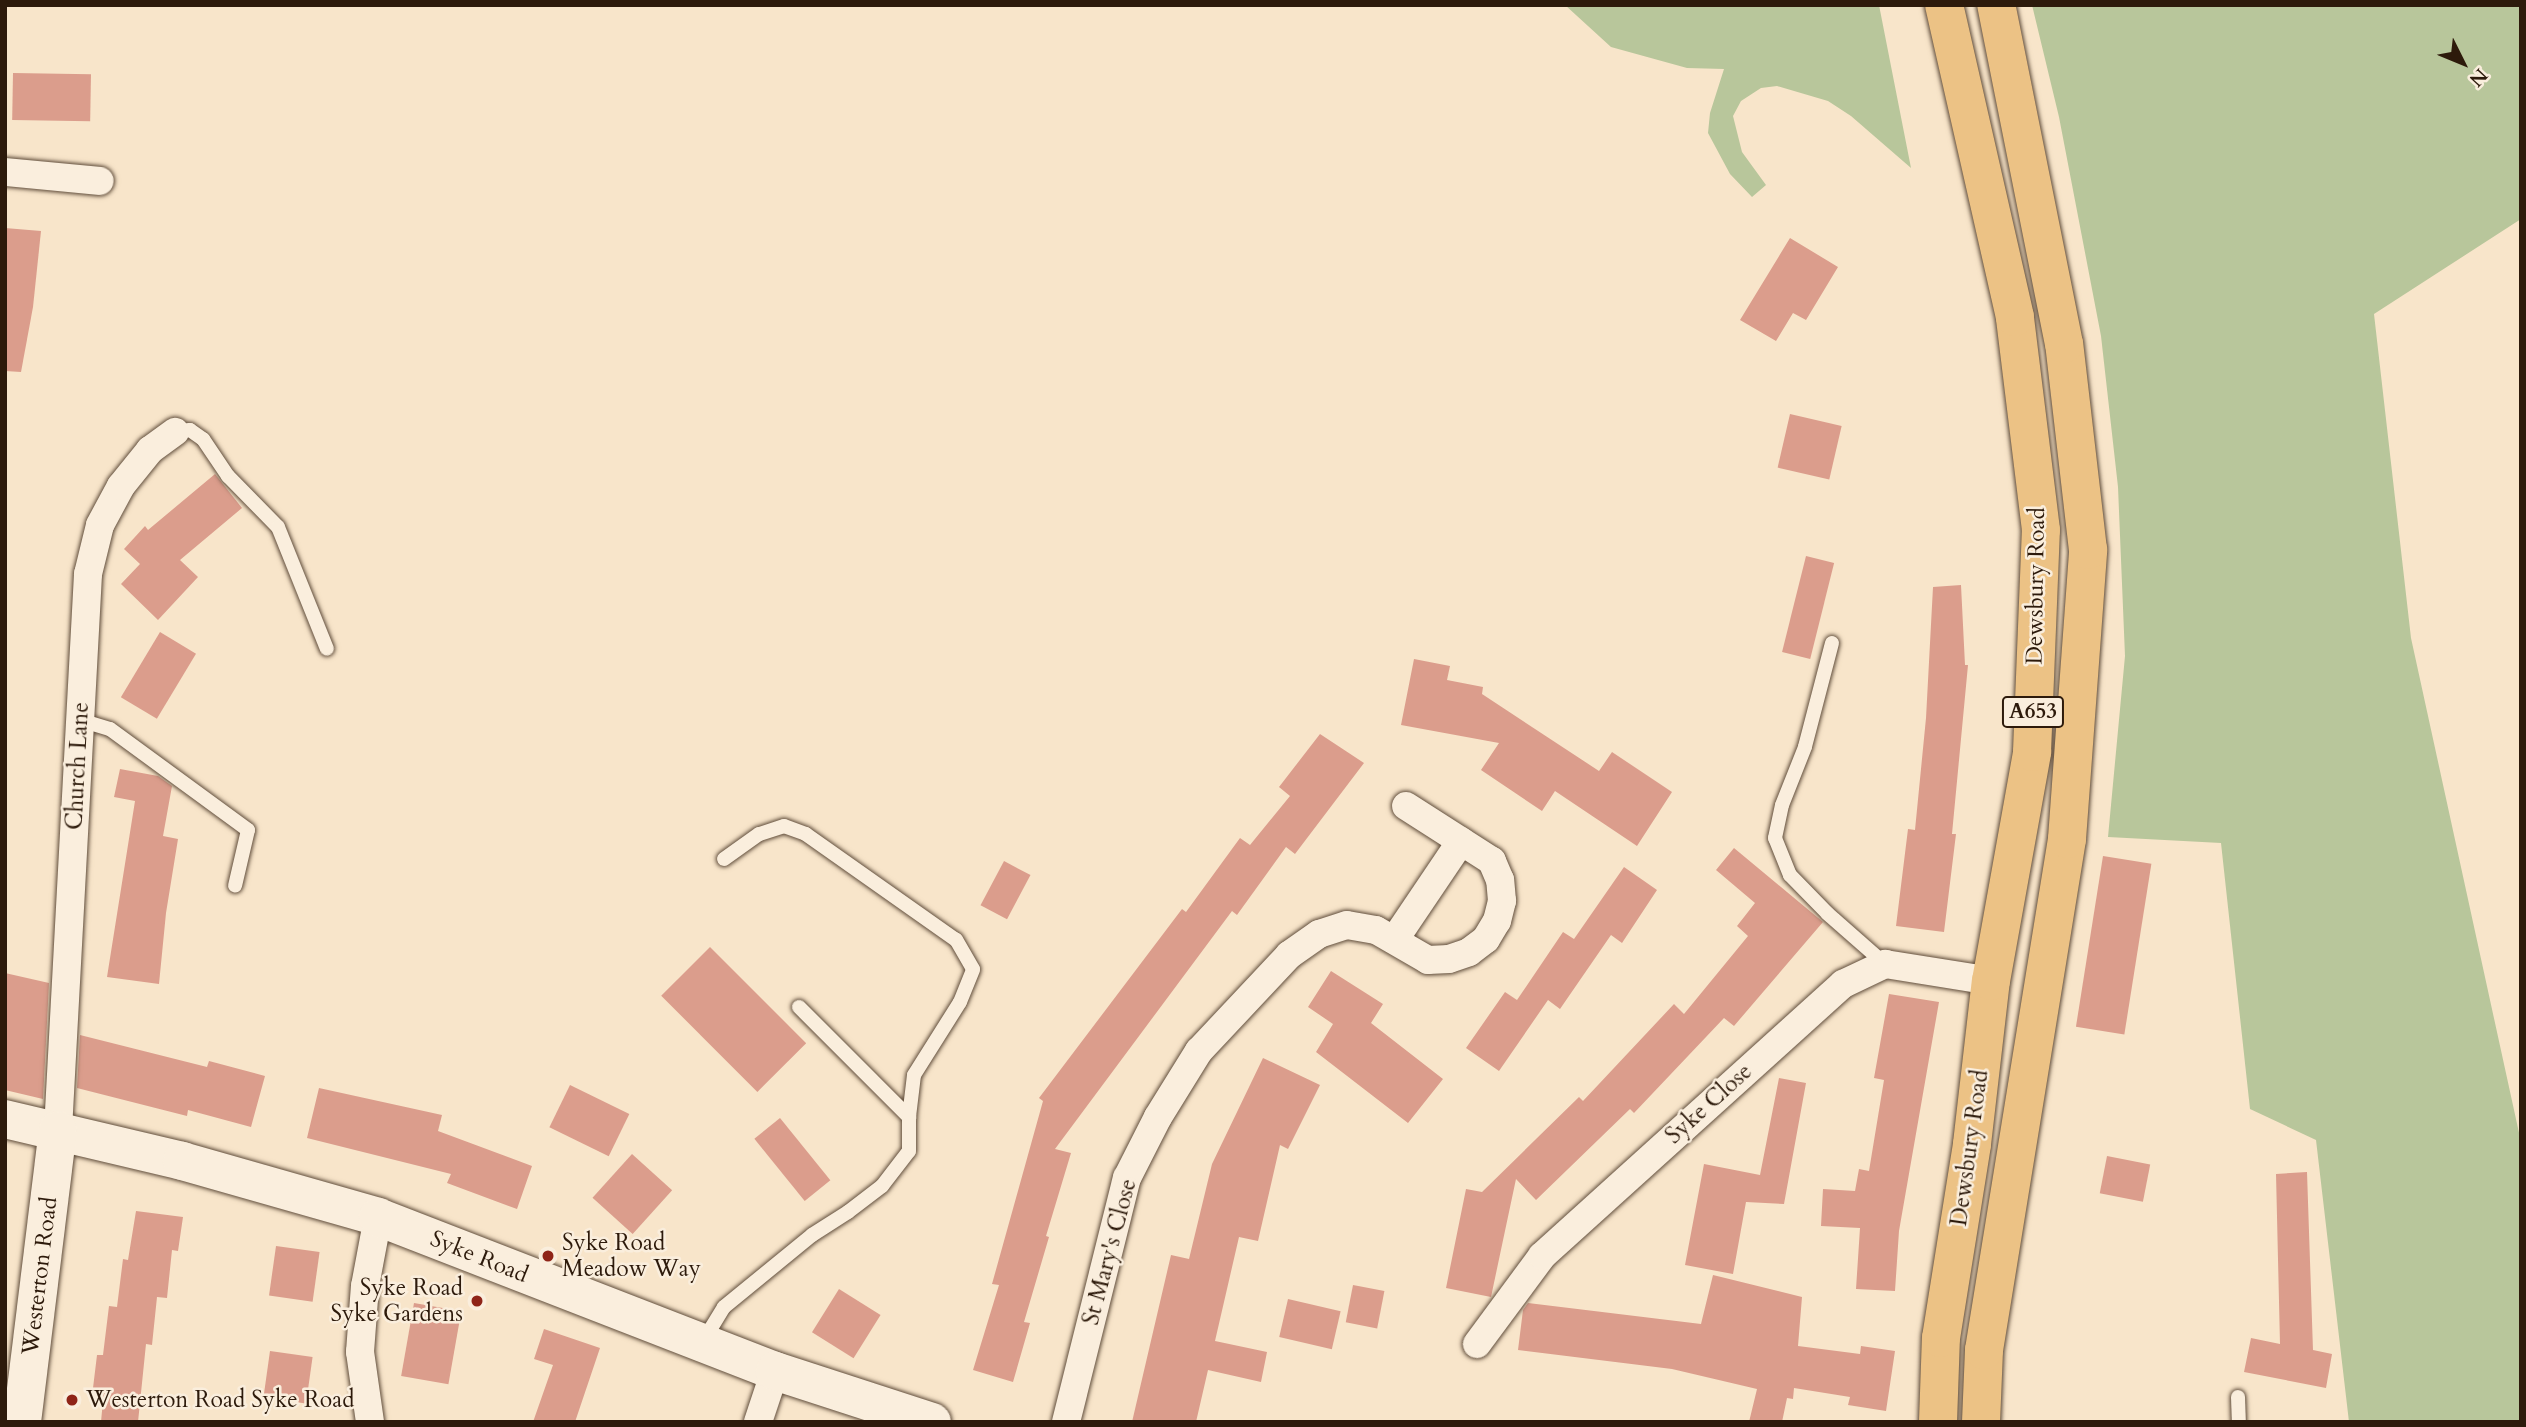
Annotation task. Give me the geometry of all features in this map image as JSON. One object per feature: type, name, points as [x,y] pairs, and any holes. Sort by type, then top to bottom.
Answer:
[{"type":"main road","name":"Dewsbury Road","points":[[1938,1422],[1941,1338],[1972,1144],[1991,981],[2032,752],[2041,530],[2015,317],[1944,5]]},
{"type":"main road","name":"Dewsbury Road","points":[[1981,1422],[1986,1338],[2067,839],[2088,550],[2064,344],[1996,5]]},
{"type":"street","points":[[5,172],[100,181]]},
{"type":"street","name":"Church Lane","points":[[58,1130],[88,575],[100,525],[121,486],[150,450],[175,432]]},
{"type":"street","name":"St Mary's Close","points":[[1066,1422],[1127,1178],[1158,1117],[1199,1051],[1289,956],[1319,934],[1347,925],[1376,930],[1428,960],[1449,960],[1469,952],[1486,940],[1497,921],[1502,901],[1500,880],[1492,861],[1406,806]]},
{"type":"street","points":[[1395,939],[1461,841]]},
{"type":"street","points":[[1885,964],[1991,981]]},
{"type":"street","name":"Syke Close","points":[[1477,1344],[1542,1256],[1843,984],[1885,964]]},
{"type":"street","name":"Syke Road","points":[[5,1119],[182,1161],[378,1217],[702,1344],[775,1371],[932,1422]]},
{"type":"street","name":"Westerton Road","points":[[22,1422],[58,1130]]},
{"type":"street","points":[[370,1422],[360,1352],[365,1286],[378,1217]]},
{"type":"street","points":[[758,1422],[775,1371]]},
{"type":"lane","points":[[175,432],[190,430],[202,439],[228,476],[278,527],[327,649]]},
{"type":"lane","points":[[1832,643],[1805,747],[1782,806],[1775,838],[1790,875],[1885,964]]},
{"type":"lane","points":[[80,720],[110,729],[248,830],[235,886]]},
{"type":"lane","points":[[702,1344],[724,1307],[811,1235],[882,1186],[909,1151],[909,1117],[914,1075],[960,1002],[973,969],[956,940],[806,834],[784,826],[759,834],[724,859]]},
{"type":"lane","points":[[799,1007],[909,1117]]},
{"type":"lane","points":[[2238,1397],[2239,1422]]},
{"type":"green space","points":[[1565,5],[1879,5],[1911,168],[1851,116],[1828,101],[1777,86],[1761,88],[1741,101],[1733,116],[1742,152],[1766,185],[1752,197],[1730,174],[1708,133],[1710,113],[1724,69],[1687,68],[1611,47]]},
{"type":"green space","points":[[2032,5],[2521,5],[2521,219],[2374,314],[2411,638],[2521,1142],[2521,1422],[2349,1422],[2316,1140],[2250,1109],[2221,843],[2108,837],[2125,656],[2118,487],[2101,336],[2059,117]]},
{"type":"building","points":[[13,73],[91,74],[90,121],[12,120]]},
{"type":"building","points":[[5,228],[41,231],[33,307],[21,372],[5,371]]},
{"type":"building","points":[[1790,238],[1838,267],[1806,320],[1793,313],[1776,341],[1740,320]]},
{"type":"building","points":[[1790,414],[1842,426],[1829,480],[1778,468]]},
{"type":"building","points":[[215,474],[242,508],[180,560],[198,577],[158,620],[121,584],[140,564],[124,549],[145,526],[148,530]]},
{"type":"building","points":[[1806,556],[1834,563],[1810,659],[1782,652]]},
{"type":"building","points":[[1961,585],[1965,665],[1968,665],[1952,834],[1956,834],[1944,932],[1896,926],[1908,829],[1915,830],[1926,718],[1933,587]]},
{"type":"building","points":[[160,632],[196,654],[157,719],[121,697]]},
{"type":"building","points":[[1414,659],[1450,666],[1447,680],[1483,687],[1482,694],[1599,771],[1612,752],[1672,792],[1637,846],[1555,791],[1542,811],[1481,770],[1499,743],[1401,725]]},
{"type":"building","points":[[1320,734],[1364,763],[1295,854],[1286,847],[1237,915],[1232,911],[1055,1149],[1071,1153],[1024,1322],[1030,1323],[1013,1382],[973,1370],[999,1285],[992,1284],[1043,1101],[1039,1098],[1182,909],[1186,912],[1240,838],[1250,845],[1290,796],[1279,787]]},
{"type":"building","points":[[120,769],[158,776],[172,786],[163,836],[178,839],[166,913],[159,984],[107,977],[135,801],[114,797]]},
{"type":"building","points":[[1734,848],[1823,922],[1734,1026],[1724,1018],[1634,1113],[1630,1109],[1536,1200],[1516,1179],[1491,1297],[1446,1288],[1466,1189],[1482,1192],[1579,1097],[1583,1101],[1674,1004],[1684,1014],[1748,936],[1737,926],[1755,903],[1716,870]]},
{"type":"building","points":[[2103,856],[2151,864],[2124,1035],[2076,1027]]},
{"type":"building","points":[[1004,861],[1030,875],[1007,919],[981,905]]},
{"type":"building","points":[[1624,867],[1657,890],[1622,943],[1611,935],[1560,1009],[1548,1000],[1499,1071],[1466,1048],[1505,992],[1517,1000],[1563,932],[1574,939]]},
{"type":"building","points":[[710,947],[806,1043],[757,1092],[661,996]]},
{"type":"building","points":[[1331,971],[1383,1004],[1371,1023],[1443,1079],[1408,1123],[1316,1052],[1333,1024],[1308,1007]]},
{"type":"building","points":[[5,973],[49,983],[43,1099],[5,1090]]},
{"type":"building","points":[[1889,994],[1939,1002],[1899,1231],[1895,1291],[1856,1289],[1860,1228],[1821,1226],[1823,1189],[1855,1191],[1859,1169],[1869,1171],[1884,1080],[1874,1078]]},
{"type":"building","points":[[80,1035],[207,1067],[209,1061],[265,1076],[251,1127],[188,1110],[187,1116],[77,1088]]},
{"type":"building","points":[[1263,1058],[1320,1085],[1288,1149],[1280,1145],[1258,1241],[1239,1237],[1215,1341],[1267,1352],[1261,1382],[1208,1370],[1196,1422],[1132,1422],[1171,1255],[1189,1259],[1212,1164]]},
{"type":"building","points":[[1779,1078],[1806,1083],[1784,1204],[1746,1202],[1733,1274],[1685,1265],[1704,1164],[1760,1175]]},
{"type":"building","points":[[570,1085],[629,1114],[609,1156],[549,1127]]},
{"type":"building","points":[[319,1088],[442,1115],[438,1131],[532,1166],[517,1209],[447,1183],[451,1174],[307,1138]]},
{"type":"building","points":[[780,1118],[830,1180],[805,1201],[754,1139]]},
{"type":"building","points":[[632,1154],[672,1190],[633,1234],[593,1198]]},
{"type":"building","points":[[2107,1156],[2150,1164],[2143,1202],[2100,1193]]},
{"type":"building","points":[[2307,1172],[2313,1350],[2332,1354],[2326,1388],[2244,1372],[2251,1338],[2280,1344],[2276,1174]]},
{"type":"building","points":[[136,1211],[183,1217],[178,1251],[172,1250],[167,1298],[157,1297],[152,1345],[146,1344],[138,1422],[101,1422],[104,1389],[93,1388],[97,1355],[103,1355],[109,1306],[117,1307],[123,1259],[128,1260]]},
{"type":"building","points":[[276,1246],[320,1252],[313,1302],[269,1296]]},
{"type":"building","points":[[1713,1275],[1802,1297],[1798,1346],[1860,1354],[1861,1346],[1895,1351],[1886,1411],[1848,1405],[1850,1397],[1794,1388],[1793,1399],[1787,1398],[1782,1422],[1749,1422],[1757,1389],[1672,1369],[1518,1350],[1523,1310],[1528,1303],[1701,1324]]},
{"type":"building","points":[[1353,1285],[1384,1291],[1377,1328],[1346,1322]]},
{"type":"building","points":[[839,1289],[881,1315],[854,1358],[812,1332]]},
{"type":"building","points":[[1288,1299],[1341,1311],[1332,1349],[1279,1337]]},
{"type":"building","points":[[414,1303],[461,1311],[448,1384],[401,1376]]},
{"type":"building","points":[[544,1329],[600,1348],[575,1422],[533,1422],[553,1365],[534,1359]]},
{"type":"building","points":[[270,1351],[313,1357],[306,1404],[263,1398]]},
{"type":"place","name":"Syke Road Meadow Way","points":[[548,1256]]},
{"type":"place","name":"Syke Road Syke Gardens","points":[[477,1301]]},
{"type":"place","name":"Westerton Road Syke Road","points":[[72,1400]]}]
